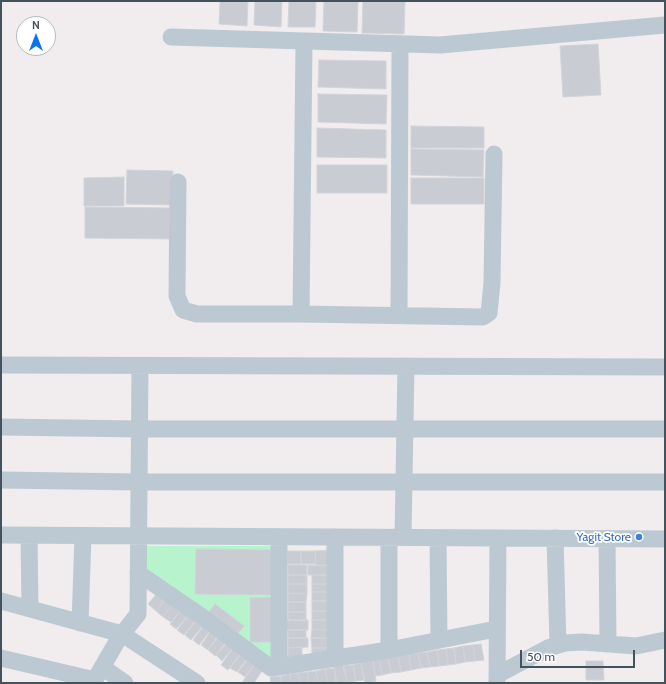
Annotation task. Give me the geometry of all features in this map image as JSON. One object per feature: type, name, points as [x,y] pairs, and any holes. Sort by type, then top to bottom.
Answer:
[{"type":"street","points":[[171,37],[440,45],[665,25]]},
{"type":"street","points":[[301,314],[304,41]]},
{"type":"street","points":[[400,44],[400,315]]},
{"type":"street","points":[[178,182],[177,296],[183,310],[197,314],[483,317],[488,313],[492,283],[494,154]]},
{"type":"street","points":[[1,365],[665,367]]},
{"type":"street","points":[[97,677],[122,634],[138,614],[140,366]]},
{"type":"street","points":[[389,650],[396,538],[404,482],[406,366]]},
{"type":"street","points":[[1,427],[139,429],[665,429]]},
{"type":"street","points":[[1,480],[138,482],[665,482]]},
{"type":"street","points":[[1,535],[396,538],[665,538]]},
{"type":"street","points":[[29,536],[30,609]]},
{"type":"street","points":[[80,623],[83,536]]},
{"type":"street","points":[[279,536],[279,667]]},
{"type":"street","points":[[335,537],[335,658]]},
{"type":"street","points":[[438,538],[439,640]]},
{"type":"street","points":[[498,538],[496,629],[497,679],[558,645],[582,642],[636,646],[665,640]]},
{"type":"street","points":[[555,538],[558,645]]},
{"type":"street","points":[[608,538],[608,644]]},
{"type":"street","points":[[138,572],[271,668],[389,650],[496,629]]},
{"type":"street","points":[[1,601],[122,634],[197,683]]},
{"type":"street","points":[[1,658],[125,683]]},
{"type":"green space","points":[[145,546],[276,546],[277,663],[144,569]]},
{"type":"building","points":[[220,1],[248,1],[247,26],[219,24]]},
{"type":"building","points":[[255,1],[282,1],[281,27],[254,25]]},
{"type":"building","points":[[289,1],[316,1],[315,27],[288,27]]},
{"type":"building","points":[[324,1],[358,1],[357,32],[323,31]]},
{"type":"building","points":[[363,1],[405,1],[404,34],[362,33]]},
{"type":"building","points":[[598,44],[601,95],[563,97],[560,46]]},
{"type":"building","points":[[319,60],[386,61],[386,89],[318,87]]},
{"type":"building","points":[[318,94],[387,95],[386,124],[318,122]]},
{"type":"building","points":[[411,126],[484,127],[484,148],[411,148]]},
{"type":"building","points":[[317,128],[386,130],[386,158],[317,157]]},
{"type":"building","points":[[411,149],[484,150],[483,177],[411,175]]},
{"type":"building","points":[[317,165],[387,165],[387,193],[317,193]]},
{"type":"building","points":[[127,170],[173,171],[172,205],[126,204]]},
{"type":"building","points":[[124,177],[124,206],[84,206],[84,178]]},
{"type":"building","points":[[411,178],[484,178],[484,204],[411,204]]},
{"type":"building","points":[[85,207],[172,208],[172,239],[85,238]]},
{"type":"building","points":[[196,549],[273,550],[272,595],[195,594]]},
{"type":"building","points":[[331,550],[332,565],[316,565],[315,551]]},
{"type":"building","points":[[286,551],[301,551],[301,564],[288,564]]},
{"type":"building","points":[[301,551],[315,551],[316,564],[301,564]]},
{"type":"building","points":[[288,565],[307,565],[307,575],[288,575]]},
{"type":"building","points":[[308,565],[330,566],[330,575],[308,575]]},
{"type":"building","points":[[288,575],[307,575],[307,584],[288,584]]},
{"type":"building","points":[[312,575],[330,575],[330,584],[312,584]]},
{"type":"building","points":[[288,584],[307,584],[307,594],[288,593]]},
{"type":"building","points":[[312,584],[330,584],[330,592],[312,592]]},
{"type":"building","points":[[158,592],[166,598],[156,611],[148,604]]},
{"type":"building","points":[[312,592],[330,592],[330,601],[312,601]]},
{"type":"building","points":[[288,593],[307,594],[306,602],[288,602]]},
{"type":"building","points":[[276,597],[276,642],[250,642],[250,598]]},
{"type":"building","points":[[166,598],[173,604],[163,617],[156,611]]},
{"type":"building","points":[[312,601],[330,601],[330,611],[312,611]]},
{"type":"building","points":[[288,602],[306,602],[306,612],[288,612]]},
{"type":"building","points":[[173,604],[181,610],[171,622],[163,617]]},
{"type":"building","points":[[215,604],[244,626],[236,636],[207,615]]},
{"type":"building","points":[[181,610],[188,616],[176,629],[170,624]]},
{"type":"building","points":[[312,611],[330,611],[330,620],[312,620]]},
{"type":"building","points":[[288,612],[306,612],[306,621],[288,620]]},
{"type":"building","points":[[188,616],[195,621],[184,635],[177,630]]},
{"type":"building","points":[[285,620],[308,620],[308,630],[285,630]]},
{"type":"building","points":[[312,620],[328,620],[328,630],[312,629]]},
{"type":"building","points":[[195,622],[202,627],[191,640],[185,635]]},
{"type":"building","points":[[203,627],[209,632],[199,645],[193,640]]},
{"type":"building","points":[[312,629],[328,630],[327,638],[311,638]]},
{"type":"building","points":[[288,630],[306,630],[306,638],[288,638]]},
{"type":"building","points":[[210,632],[217,637],[208,650],[201,645]]},
{"type":"building","points":[[219,636],[226,642],[215,656],[208,650]]},
{"type":"building","points":[[288,638],[308,638],[308,647],[288,648]]},
{"type":"building","points":[[311,638],[327,638],[327,648],[312,648]]},
{"type":"building","points":[[226,644],[232,649],[222,661],[216,655]]},
{"type":"building","points":[[481,644],[484,660],[475,661],[473,645]]},
{"type":"building","points":[[473,645],[475,661],[465,662],[463,646]]},
{"type":"building","points":[[463,646],[465,662],[456,664],[454,648]]},
{"type":"building","points":[[302,647],[302,657],[288,657],[288,648]]},
{"type":"building","points":[[233,648],[240,654],[228,670],[221,665]]},
{"type":"building","points":[[312,648],[327,648],[328,657],[312,657]]},
{"type":"building","points":[[454,648],[456,664],[448,665],[446,649]]},
{"type":"building","points":[[446,649],[448,665],[439,666],[437,650]]},
{"type":"building","points":[[437,650],[439,666],[430,667],[427,652]]},
{"type":"building","points":[[242,652],[248,657],[237,672],[230,668]]},
{"type":"building","points":[[427,652],[430,667],[421,668],[418,653]]},
{"type":"building","points":[[418,653],[421,668],[411,670],[409,654]]},
{"type":"building","points":[[409,654],[411,670],[401,672],[398,656]]},
{"type":"building","points":[[398,656],[401,672],[391,673],[388,658]]},
{"type":"building","points":[[388,658],[391,673],[382,675],[379,659]]},
{"type":"building","points":[[379,659],[382,675],[375,676],[373,660]]},
{"type":"building","points":[[247,660],[254,664],[245,677],[238,672]]},
{"type":"building","points":[[373,660],[376,681],[365,683],[361,662]]},
{"type":"building","points":[[586,661],[603,661],[604,680],[586,680]]},
{"type":"building","points":[[256,662],[264,668],[254,683],[246,683],[243,681]]},
{"type":"building","points":[[343,662],[347,682],[337,683],[333,663]]},
{"type":"building","points":[[361,663],[364,680],[356,681],[353,665]]},
{"type":"building","points":[[353,665],[356,681],[347,682],[343,666]]},
{"type":"building","points":[[334,668],[336,682],[328,683],[325,669]]},
{"type":"building","points":[[325,669],[328,683],[318,683],[316,671]]},
{"type":"building","points":[[316,671],[318,683],[309,683],[307,672]]},
{"type":"building","points":[[307,672],[309,683],[300,683],[298,673]]},
{"type":"building","points":[[298,673],[300,683],[291,683],[290,674]]},
{"type":"building","points":[[290,674],[291,683],[281,683],[281,676]]},
{"type":"building","points":[[281,676],[281,683],[271,683],[270,677]]},
{"type":"place","name":"Yagit Store","points":[[639,537]]}]
